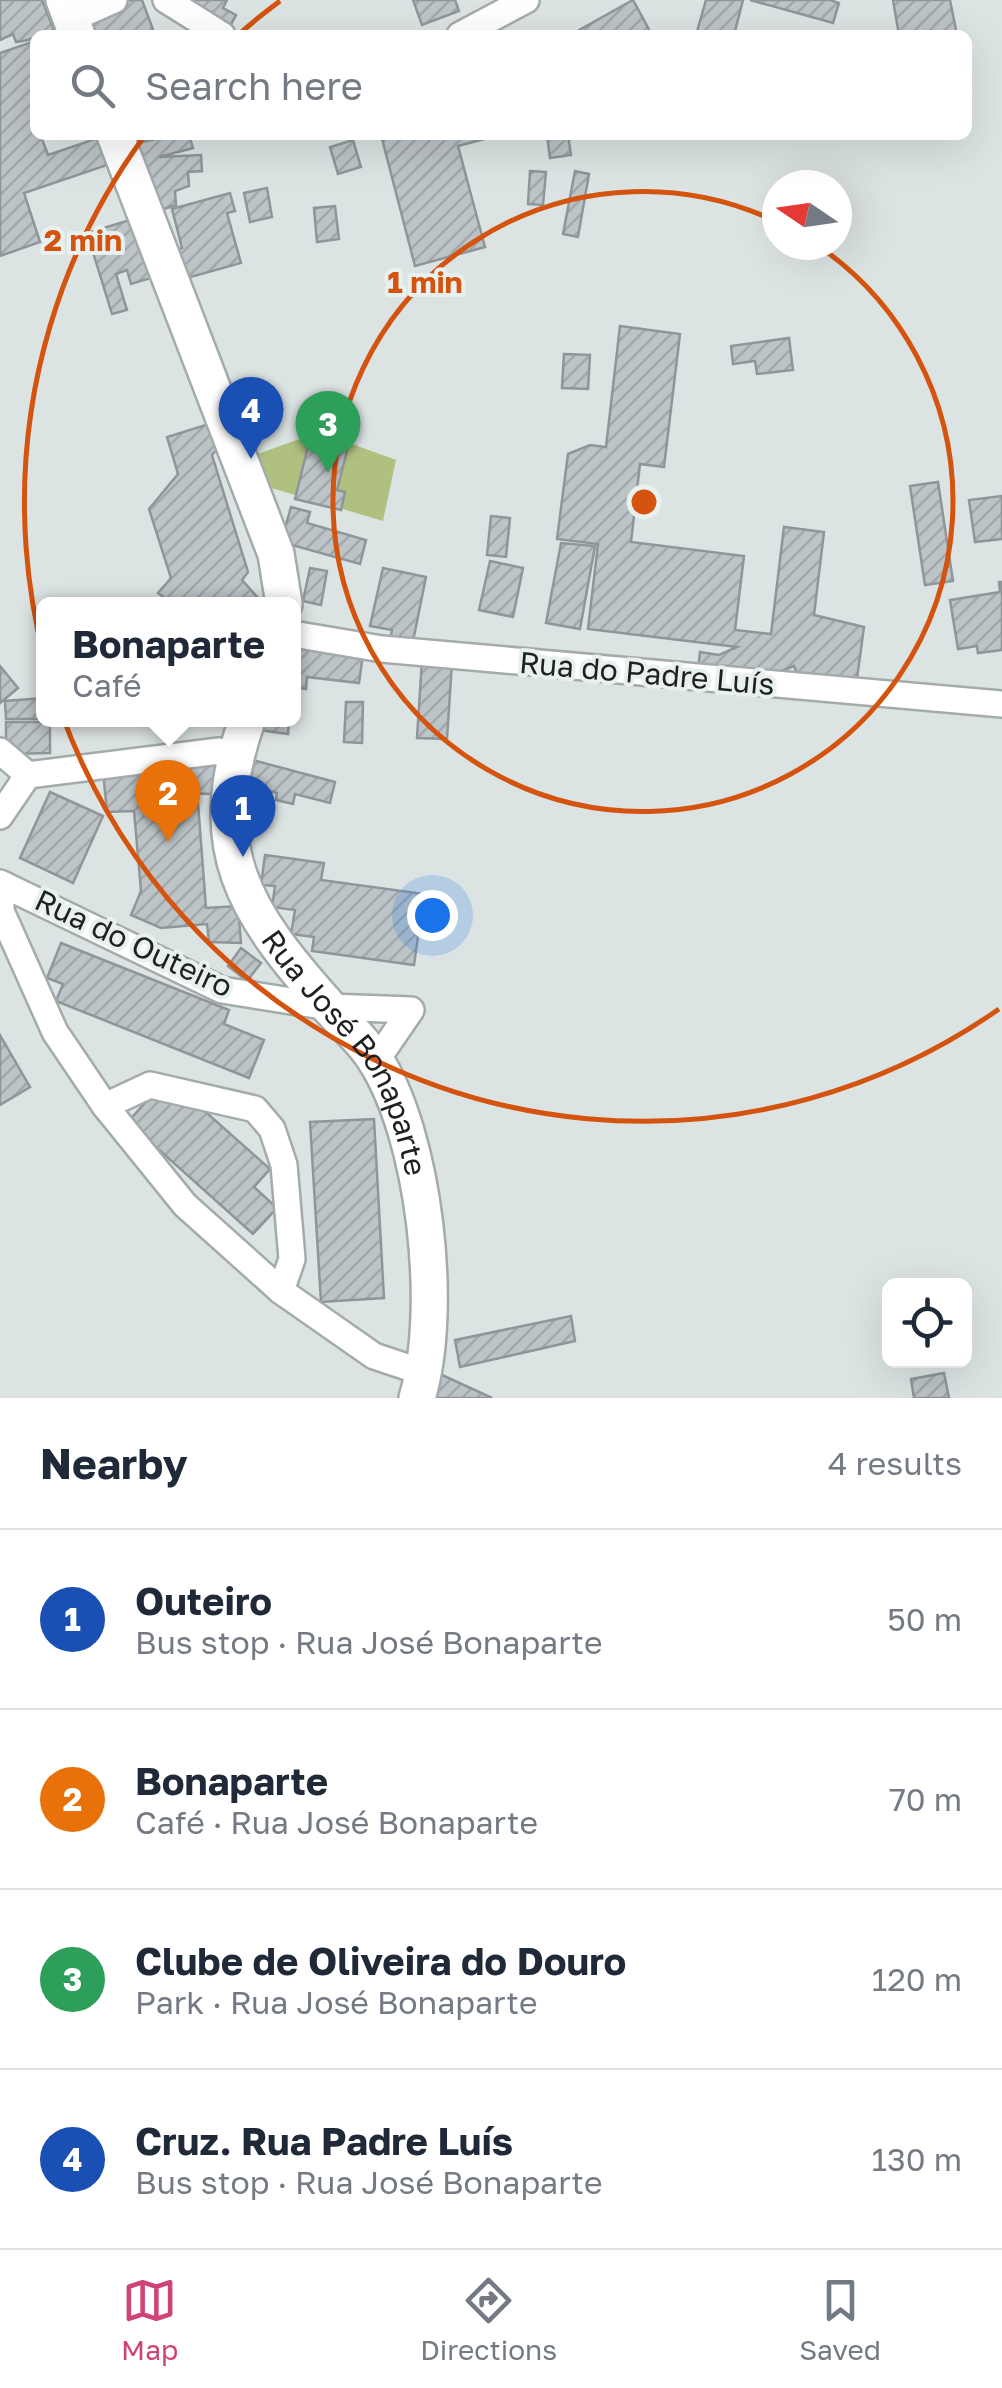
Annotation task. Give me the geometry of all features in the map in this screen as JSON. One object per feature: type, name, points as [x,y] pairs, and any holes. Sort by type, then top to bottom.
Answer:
[{"type":"street","points":[[70,18],[114,0]]},
{"type":"street","points":[[166,0],[214,30]]},
{"type":"street","points":[[469,30],[526,0]]},
{"type":"street","points":[[117,140],[276,554],[283,597]]},
{"type":"street","name":"Rua do Padre Luís","points":[[301,635],[382,648],[1002,704]]},
{"type":"street","name":"Rua José Bonaparte","points":[[245,727],[235,762],[226,828],[235,869],[263,924],[376,1060],[421,1186],[430,1281],[421,1385]]},
{"type":"street","points":[[0,751],[28,775],[219,751],[235,762]]},
{"type":"street","points":[[0,816],[28,775]]},
{"type":"street","points":[[0,884],[1,911],[55,1032],[106,1106],[185,1205],[281,1291],[421,1385]]},
{"type":"street","name":"Rua do Outeiro","points":[[0,884],[108,931],[222,990],[329,1007],[411,1010],[376,1060]]},
{"type":"street","points":[[106,1106],[150,1085],[255,1108],[272,1129],[284,1165],[292,1259],[281,1291]]},
{"type":"green space","points":[[319,432],[396,460],[383,521],[268,487],[255,455]]},
{"type":"building","points":[[0,0],[42,0],[54,30],[30,30],[28,40],[16,42],[13,34],[0,40]]},
{"type":"building","points":[[130,0],[142,0],[153,30],[81,30],[78,20]]},
{"type":"building","points":[[168,0],[227,0],[223,8],[236,15],[228,30],[219,30]]},
{"type":"building","points":[[413,0],[455,0],[459,11],[422,25]]},
{"type":"building","points":[[633,0],[649,30],[579,30]]},
{"type":"building","points":[[706,0],[743,0],[735,30],[697,30]]},
{"type":"building","points":[[750,0],[830,0],[839,3],[833,23]]},
{"type":"building","points":[[893,0],[950,0],[956,30],[898,30]]},
{"type":"building","points":[[30,43],[30,140],[42,140],[48,155],[102,140],[110,164],[24,193],[40,242],[0,256],[0,53]]},
{"type":"building","points":[[152,140],[191,140],[193,148],[159,157],[201,155],[202,171],[188,172],[189,186],[175,191],[176,205],[158,211],[129,145]]},
{"type":"building","points":[[353,140],[361,167],[338,174],[330,147]]},
{"type":"building","points":[[382,140],[480,140],[458,146],[485,247],[415,266]]},
{"type":"building","points":[[548,140],[569,140],[571,155],[550,158]]},
{"type":"building","points":[[530,171],[546,172],[543,205],[528,204]]},
{"type":"building","points":[[575,171],[589,174],[578,237],[563,234]]},
{"type":"building","points":[[267,188],[272,217],[250,222],[244,193]]},
{"type":"building","points":[[230,193],[235,211],[227,213],[241,263],[180,280],[172,251],[182,248],[172,209]]},
{"type":"building","points":[[335,206],[339,239],[317,242],[314,208]]},
{"type":"building","points":[[133,219],[151,278],[131,284],[127,270],[116,274],[127,310],[112,314],[87,233]]},
{"type":"building","points":[[620,326],[680,334],[664,467],[640,464],[631,542],[744,556],[735,630],[771,634],[784,527],[824,532],[814,615],[864,627],[856,686],[799,679],[794,666],[767,677],[698,669],[700,652],[719,655],[737,647],[588,629],[598,544],[557,539],[568,454],[590,445],[606,447]]},
{"type":"building","points":[[789,338],[793,370],[757,374],[755,361],[733,364],[731,346]]},
{"type":"building","points":[[564,354],[590,355],[588,389],[562,388]]},
{"type":"building","points":[[212,423],[220,446],[212,455],[248,572],[242,580],[257,597],[163,597],[158,593],[171,578],[149,509],[178,474],[167,437]]},
{"type":"building","points":[[311,434],[349,443],[337,490],[345,492],[341,510],[295,499]]},
{"type":"building","points":[[938,482],[953,581],[925,585],[910,486]]},
{"type":"building","points":[[1002,496],[1002,539],[975,542],[969,500]]},
{"type":"building","points":[[291,507],[310,512],[307,523],[366,540],[360,564],[281,542]]},
{"type":"building","points":[[491,516],[510,518],[506,557],[487,555]]},
{"type":"building","points":[[561,543],[595,546],[580,629],[546,623]]},
{"type":"building","points":[[490,561],[523,568],[513,617],[479,610]]},
{"type":"building","points":[[310,568],[327,571],[321,605],[303,601]]},
{"type":"building","points":[[383,568],[426,577],[411,651],[389,646],[392,630],[370,626]]},
{"type":"building","points":[[1002,582],[1002,650],[978,653],[977,646],[958,649],[950,600],[1000,592]]},
{"type":"building","points":[[301,647],[363,654],[359,683],[307,677],[306,689],[301,688]]},
{"type":"building","points":[[422,660],[452,662],[447,739],[417,738]]},
{"type":"building","points":[[0,666],[18,688],[0,703]]},
{"type":"building","points":[[36,699],[36,719],[6,719],[5,701]]},
{"type":"building","points":[[346,702],[363,702],[362,743],[344,742]]},
{"type":"building","points":[[6,722],[36,722],[36,727],[50,727],[50,753],[6,754]]},
{"type":"building","points":[[254,727],[288,727],[288,734]]},
{"type":"building","points":[[245,758],[335,782],[330,803],[295,794],[293,804],[276,800],[277,793],[239,783]]},
{"type":"building","points":[[171,760],[216,761],[215,794],[170,793]]},
{"type":"building","points":[[150,768],[153,806],[198,803],[206,908],[238,906],[241,943],[209,942],[207,924],[161,928],[131,915],[141,891],[134,811],[107,812],[103,772]]},
{"type":"building","points":[[50,792],[103,816],[73,883],[20,858]]},
{"type":"building","points":[[265,855],[324,863],[321,880],[424,894],[414,965],[312,951],[314,937],[291,934],[295,910],[272,907],[275,886],[261,885]]},
{"type":"building","points":[[61,943],[229,1010],[224,1024],[264,1040],[249,1078],[56,1001],[63,984],[47,978]]},
{"type":"building","points":[[241,948],[261,963],[247,981],[228,966]]},
{"type":"building","points":[[0,1035],[30,1087],[0,1105]]},
{"type":"building","points":[[159,1087],[183,1107],[190,1098],[270,1169],[254,1187],[277,1208],[253,1234],[128,1122]]},
{"type":"building","points":[[374,1119],[384,1298],[321,1302],[310,1122]]},
{"type":"building","points":[[571,1316],[575,1341],[460,1367],[455,1340]]},
{"type":"building","points":[[944,1373],[949,1398],[914,1398],[911,1379]]},
{"type":"building","points":[[442,1375],[492,1398],[431,1398]]},
{"type":"place","name":"Cruz. Rua Padre Luís","points":[[251,459]]},
{"type":"place","name":"Clube de Oliveira do Douro","points":[[328,473]]},
{"type":"place","name":"Bonaparte","points":[[168,842]]},
{"type":"place","name":"Outeiro","points":[[243,857]]}]
